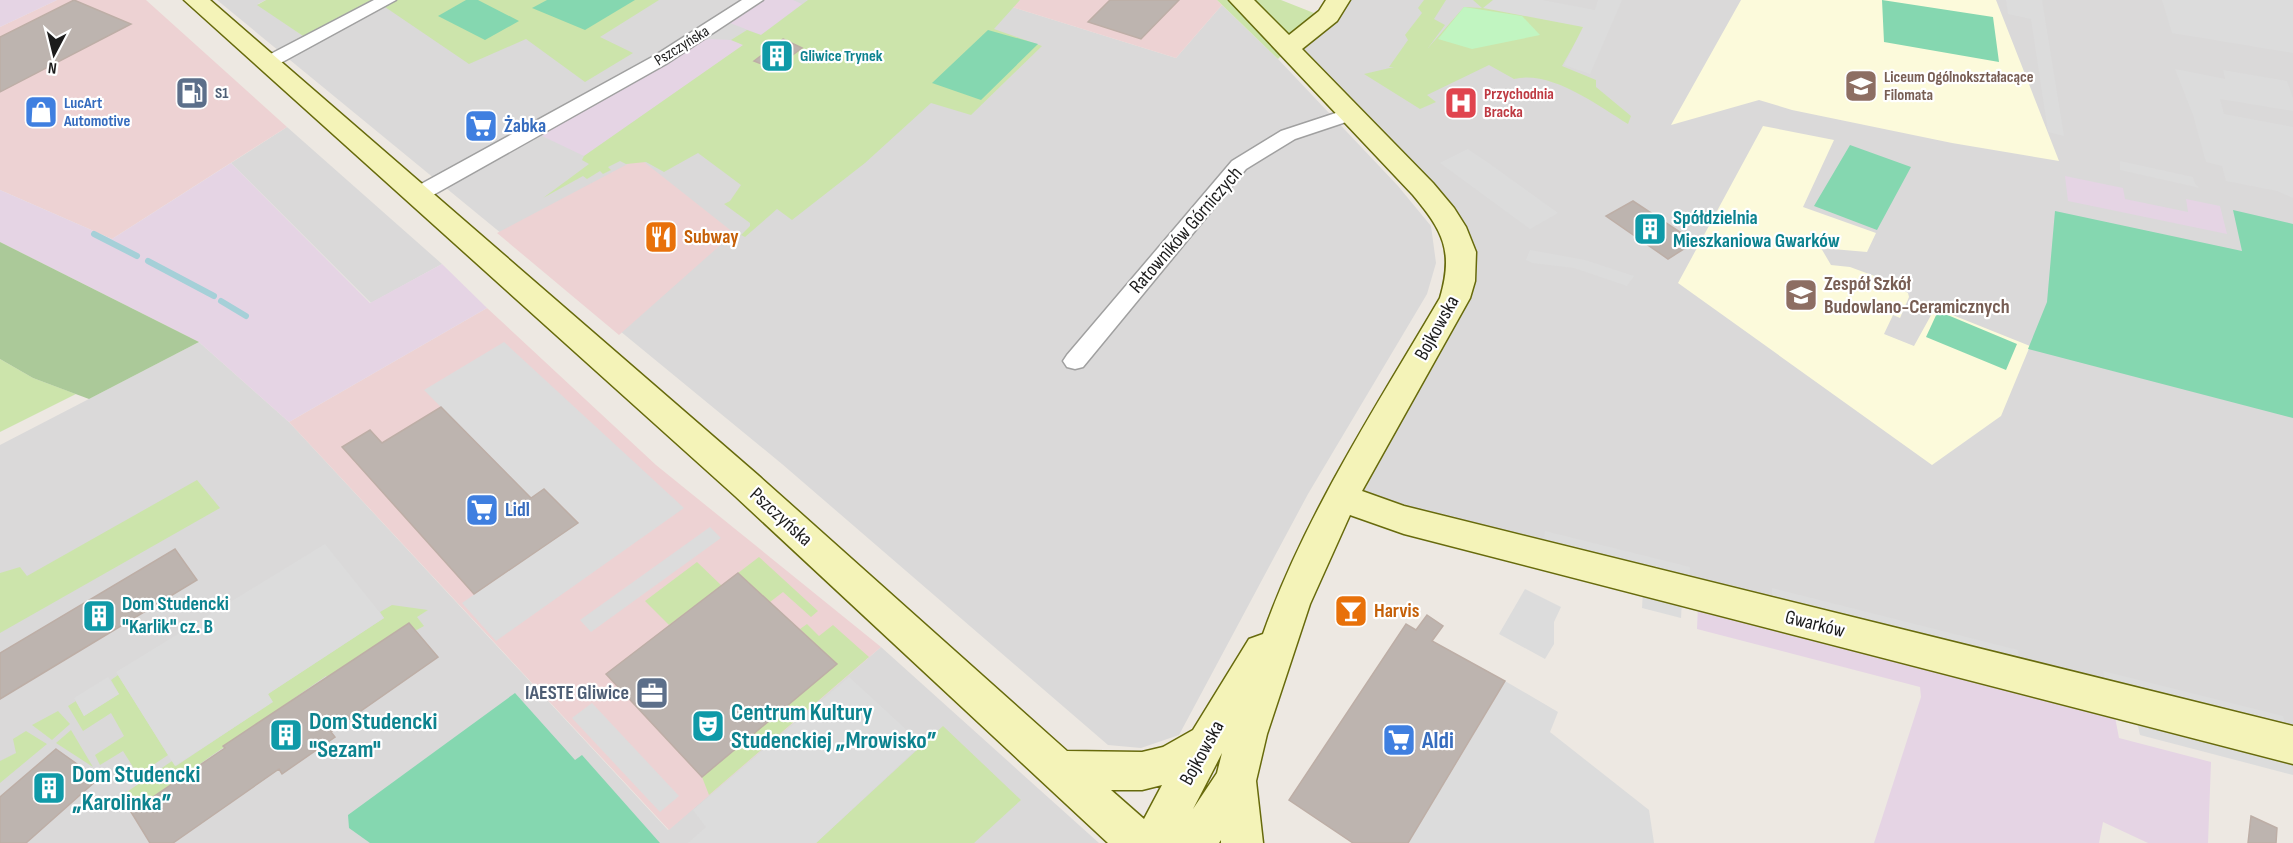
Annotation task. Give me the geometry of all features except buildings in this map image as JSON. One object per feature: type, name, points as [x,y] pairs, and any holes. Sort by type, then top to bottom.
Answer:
[{"type":"street","name":"Pszczyńska","points":[[196,0],[747,486],[1139,843]]},
{"type":"street","points":[[269,62],[387,0]]},
{"type":"street","name":"Pszczyńska","points":[[418,194],[660,60],[754,0]]},
{"type":"street","name":"Bojkowska","points":[[1183,843],[1202,832],[1236,781],[1247,734],[1292,604],[1340,498],[1455,298],[1463,262],[1460,243],[1450,221],[1241,0]]},
{"type":"street","points":[[1287,49],[1328,16],[1338,0]]},
{"type":"street","name":"Ratowników Górniczych","points":[[1075,361],[1239,165],[1288,135],[1351,114]]},
{"type":"street","name":"Gwarków","points":[[1340,498],[1404,520],[2293,745]]},
{"type":"street","name":"Bojkowska","points":[[1155,843],[1162,823],[1176,802],[1204,744],[1292,604]]},
{"type":"street","points":[[1059,770],[1142,771],[1171,764],[1204,744]]},
{"type":"street","points":[[1236,781],[1242,843]]},
{"type":"shaded area","points":[[0,0],[57,0],[0,27]]},
{"type":"shaded area","points":[[57,0],[146,0],[287,127],[112,239],[0,190],[0,27]]},
{"type":"shaded area","points":[[217,0],[266,0],[258,4],[303,36],[372,0],[1020,0],[1012,7],[1176,58],[1222,5],[1278,59],[1398,186],[1431,226],[1436,263],[1427,294],[1308,494],[1179,735],[1141,748],[1108,745],[782,464]]},
{"type":"shaded area","points":[[763,0],[793,0],[802,4],[761,35],[730,23]]},
{"type":"shaded area","points":[[1020,0],[1217,0],[1222,5],[1176,58],[1012,7]]},
{"type":"shaded area","points":[[1338,0],[2293,0],[2293,745],[1340,498],[1436,334],[1460,243],[1287,49]]},
{"type":"shaded area","points":[[1493,0],[1542,0],[1595,10],[1598,0],[1622,0],[1590,74],[1564,65],[1583,27],[1483,8]]},
{"type":"shaded area","name":"Liceum Ogólnokształacące Filomata","points":[[1741,0],[1996,0],[2059,161],[1952,143],[1792,110],[1759,100],[1671,125]]},
{"type":"shaded area","points":[[2006,0],[2042,0],[2064,136],[2048,132],[2031,19],[2008,14]]},
{"type":"shaded area","points":[[2162,0],[2293,0],[2293,53],[2172,33]]},
{"type":"shaded area","points":[[710,39],[731,40],[744,45],[584,156],[540,135],[687,44]]},
{"type":"shaded area","points":[[2175,69],[2225,79],[2223,70],[2287,81],[2293,98],[2293,111],[2220,99],[2224,114],[2293,127],[2293,198],[2277,191],[2226,181],[2222,166],[2206,162],[2193,115]]},
{"type":"shaded area","name":"Zespół Szkół Budowlano-Ceramicznych","points":[[1763,126],[1834,140],[1803,207],[1876,233],[1867,252],[1821,248],[1831,265],[1850,267],[1880,278],[1908,293],[1909,297],[1900,318],[1893,315],[1884,334],[1914,346],[1935,308],[2030,346],[2001,416],[1932,465],[1678,283]]},
{"type":"shaded area","points":[[287,127],[442,264],[371,303],[231,163]]},
{"type":"shaded area","points":[[1468,149],[1558,213],[1530,229],[1440,163]]},
{"type":"shaded area","points":[[639,158],[734,233],[619,335],[497,233]]},
{"type":"shaded area","points":[[2120,161],[2193,177],[2195,184],[2200,188],[2120,170]]},
{"type":"shaded area","points":[[231,163],[370,303],[442,264],[487,308],[289,422],[199,342],[0,242],[0,190],[112,239]]},
{"type":"shaded area","points":[[2065,176],[2123,188],[2125,199],[2188,212],[2186,199],[2220,206],[2227,234],[2068,201]]},
{"type":"shaded area","points":[[1530,250],[1585,260],[1634,276],[1627,286],[1574,268],[1532,263],[1526,260]]},
{"type":"shaded area","points":[[487,308],[656,465],[881,647],[669,830],[289,422]]},
{"type":"shaded area","points":[[199,342],[289,422],[668,830],[881,647],[1099,843],[0,843],[0,445]]},
{"type":"shaded area","points":[[504,342],[684,508],[496,641],[462,603],[578,522],[545,490],[531,498],[424,390]]},
{"type":"shaded area","points":[[710,527],[721,538],[591,632],[580,620]]},
{"type":"shaded area","points":[[1545,531],[1690,567],[1689,583],[1543,547]]},
{"type":"shaded area","points":[[325,544],[384,618],[268,694],[273,702],[175,766],[116,672]]},
{"type":"shaded area","points":[[1772,588],[2018,650],[2020,667],[1772,604]]},
{"type":"shaded area","points":[[1525,589],[1561,607],[1554,622],[1554,644],[1545,659],[1499,634]]},
{"type":"shaded area","points":[[1643,591],[1682,601],[1681,618],[1642,608]]},
{"type":"shaded area","points":[[1698,605],[2114,712],[2119,738],[2211,762],[2208,843],[2148,843],[2103,822],[2099,843],[1874,843],[1921,697],[1920,687],[1697,629]]},
{"type":"shaded area","points":[[2103,671],[2283,716],[2288,735],[2106,689]]},
{"type":"shaded area","points":[[108,677],[119,694],[84,716],[74,698]]},
{"type":"shaded area","points":[[849,677],[922,744],[816,843],[688,843],[706,827],[693,810]]},
{"type":"shaded area","points":[[1505,681],[1558,712],[1550,732],[1649,810],[1654,843],[1408,843]]},
{"type":"shaded area","points":[[592,703],[679,796],[660,812],[572,718]]},
{"type":"shaded area","points":[[2136,717],[2293,757],[2293,775],[2140,735]]},
{"type":"green space","points":[[266,0],[372,0],[303,36],[257,5]]},
{"type":"green space","points":[[397,0],[659,0],[600,37],[633,53],[585,82],[526,39],[469,64],[385,7]]},
{"type":"green space","points":[[466,0],[478,0],[519,21],[485,40],[438,16]]},
{"type":"green space","points":[[547,0],[635,0],[585,30],[532,8]]},
{"type":"green space","points":[[808,0],[1020,0],[994,29],[1042,46],[971,115],[931,103],[865,163],[792,220],[777,209],[745,237],[741,235],[750,223],[724,204],[730,201],[741,185],[698,153],[664,172],[646,162],[626,164],[620,161],[608,167],[611,170],[603,174],[600,171],[587,179],[583,176],[543,198],[589,164],[582,160],[584,156],[743,45],[731,40],[747,30],[761,35]]},
{"type":"green space","points":[[1217,0],[1281,0],[1319,15],[1278,59]]},
{"type":"green space","points":[[1424,0],[1446,0],[1434,19],[1445,25],[1428,48],[1464,7],[1482,8],[1473,0],[1494,0],[1584,27],[1562,66],[1596,80],[1596,87],[1631,116],[1628,124],[1588,99],[1558,84],[1528,78],[1514,79],[1489,65],[1427,95],[1436,102],[1420,109],[1364,74],[1394,67],[1389,67],[1408,40],[1405,35],[1422,13],[1418,8]]},
{"type":"green space","points":[[1882,0],[1993,17],[1999,62],[1884,42]]},
{"type":"green space","points":[[1464,7],[1522,16],[1540,35],[1472,49],[1438,39]]},
{"type":"green space","points":[[988,30],[1038,44],[981,100],[932,83]]},
{"type":"green space","points":[[1850,145],[1911,167],[1877,230],[1814,206]]},
{"type":"green space","points":[[2233,210],[2293,224],[2293,418],[2028,349],[2047,302],[2055,211],[2242,251]]},
{"type":"green space","points":[[0,242],[199,342],[89,399],[33,378],[0,359]]},
{"type":"green space","points":[[1938,311],[2017,344],[2006,370],[1926,337]]},
{"type":"green space","points":[[0,359],[33,378],[76,394],[0,432]]},
{"type":"green space","points":[[197,480],[220,508],[0,633],[0,573],[20,567],[27,576]]},
{"type":"green space","points":[[759,557],[818,611],[811,617],[783,592],[770,602],[738,573]]},
{"type":"green space","points":[[697,562],[722,586],[669,625],[645,601]]},
{"type":"green space","points":[[392,605],[428,610],[417,617],[424,626],[328,678],[326,676],[131,812],[121,796],[172,761],[176,766],[272,702],[268,694],[384,618],[380,612]]},
{"type":"green space","points":[[807,624],[819,636],[833,625],[869,657],[709,795],[702,777],[836,664],[800,629]]},
{"type":"green space","points":[[118,675],[168,755],[138,775],[123,751],[100,765],[95,755],[124,736],[111,713],[83,731],[68,706],[76,701],[84,716],[119,694],[111,680]]},
{"type":"green space","points":[[515,693],[575,760],[582,755],[660,843],[370,843],[349,828],[348,815]]},
{"type":"green space","points":[[58,711],[70,724],[52,740],[32,725]]},
{"type":"green space","points":[[943,726],[1021,800],[974,843],[816,843]]},
{"type":"green space","points":[[71,730],[93,767],[56,743]]},
{"type":"green space","points":[[26,731],[47,744],[0,783],[0,761],[16,753],[13,739]]},
{"type":"waterway","points":[[94,234],[137,256]]},
{"type":"waterway","points":[[148,261],[214,296]]},
{"type":"waterway","points":[[221,301],[246,316]]},
{"type":"place","name":"Gliwice Trynek","points":[[777,56]]},
{"type":"place","name":"Liceum Ogólnokształacące Filomata","points":[[1861,86]]},
{"type":"place","name":"S1","points":[[192,93]]},
{"type":"place","name":"Przychodnia Bracka","points":[[1461,103]]},
{"type":"place","name":"LucArt Automotive","points":[[41,112]]},
{"type":"place","name":"Żabka","points":[[481,126]]},
{"type":"place","name":"Spółdzielnia Mieszkaniowa Gwarków","points":[[1650,229]]},
{"type":"place","name":"Subway","points":[[661,237]]},
{"type":"place","name":"Zespół Szkół Budowlano-Ceramicznych","points":[[1801,295]]},
{"type":"place","name":"Lidl","points":[[482,510]]},
{"type":"place","name":"Harvis","points":[[1351,611]]},
{"type":"place","name":"Dom Studencki \"Karlik\" cz. B","points":[[99,616]]},
{"type":"place","name":"IAESTE Gliwice","points":[[652,693]]},
{"type":"place","name":"Centrum Kultury Studenckiej „Mrowisko”","points":[[708,726]]},
{"type":"place","name":"Dom Studencki \"Sezam\"","points":[[286,735]]},
{"type":"place","name":"Aldi","points":[[1399,740]]},
{"type":"place","name":"Dom Studencki „Karolinka”","points":[[49,788]]}]
